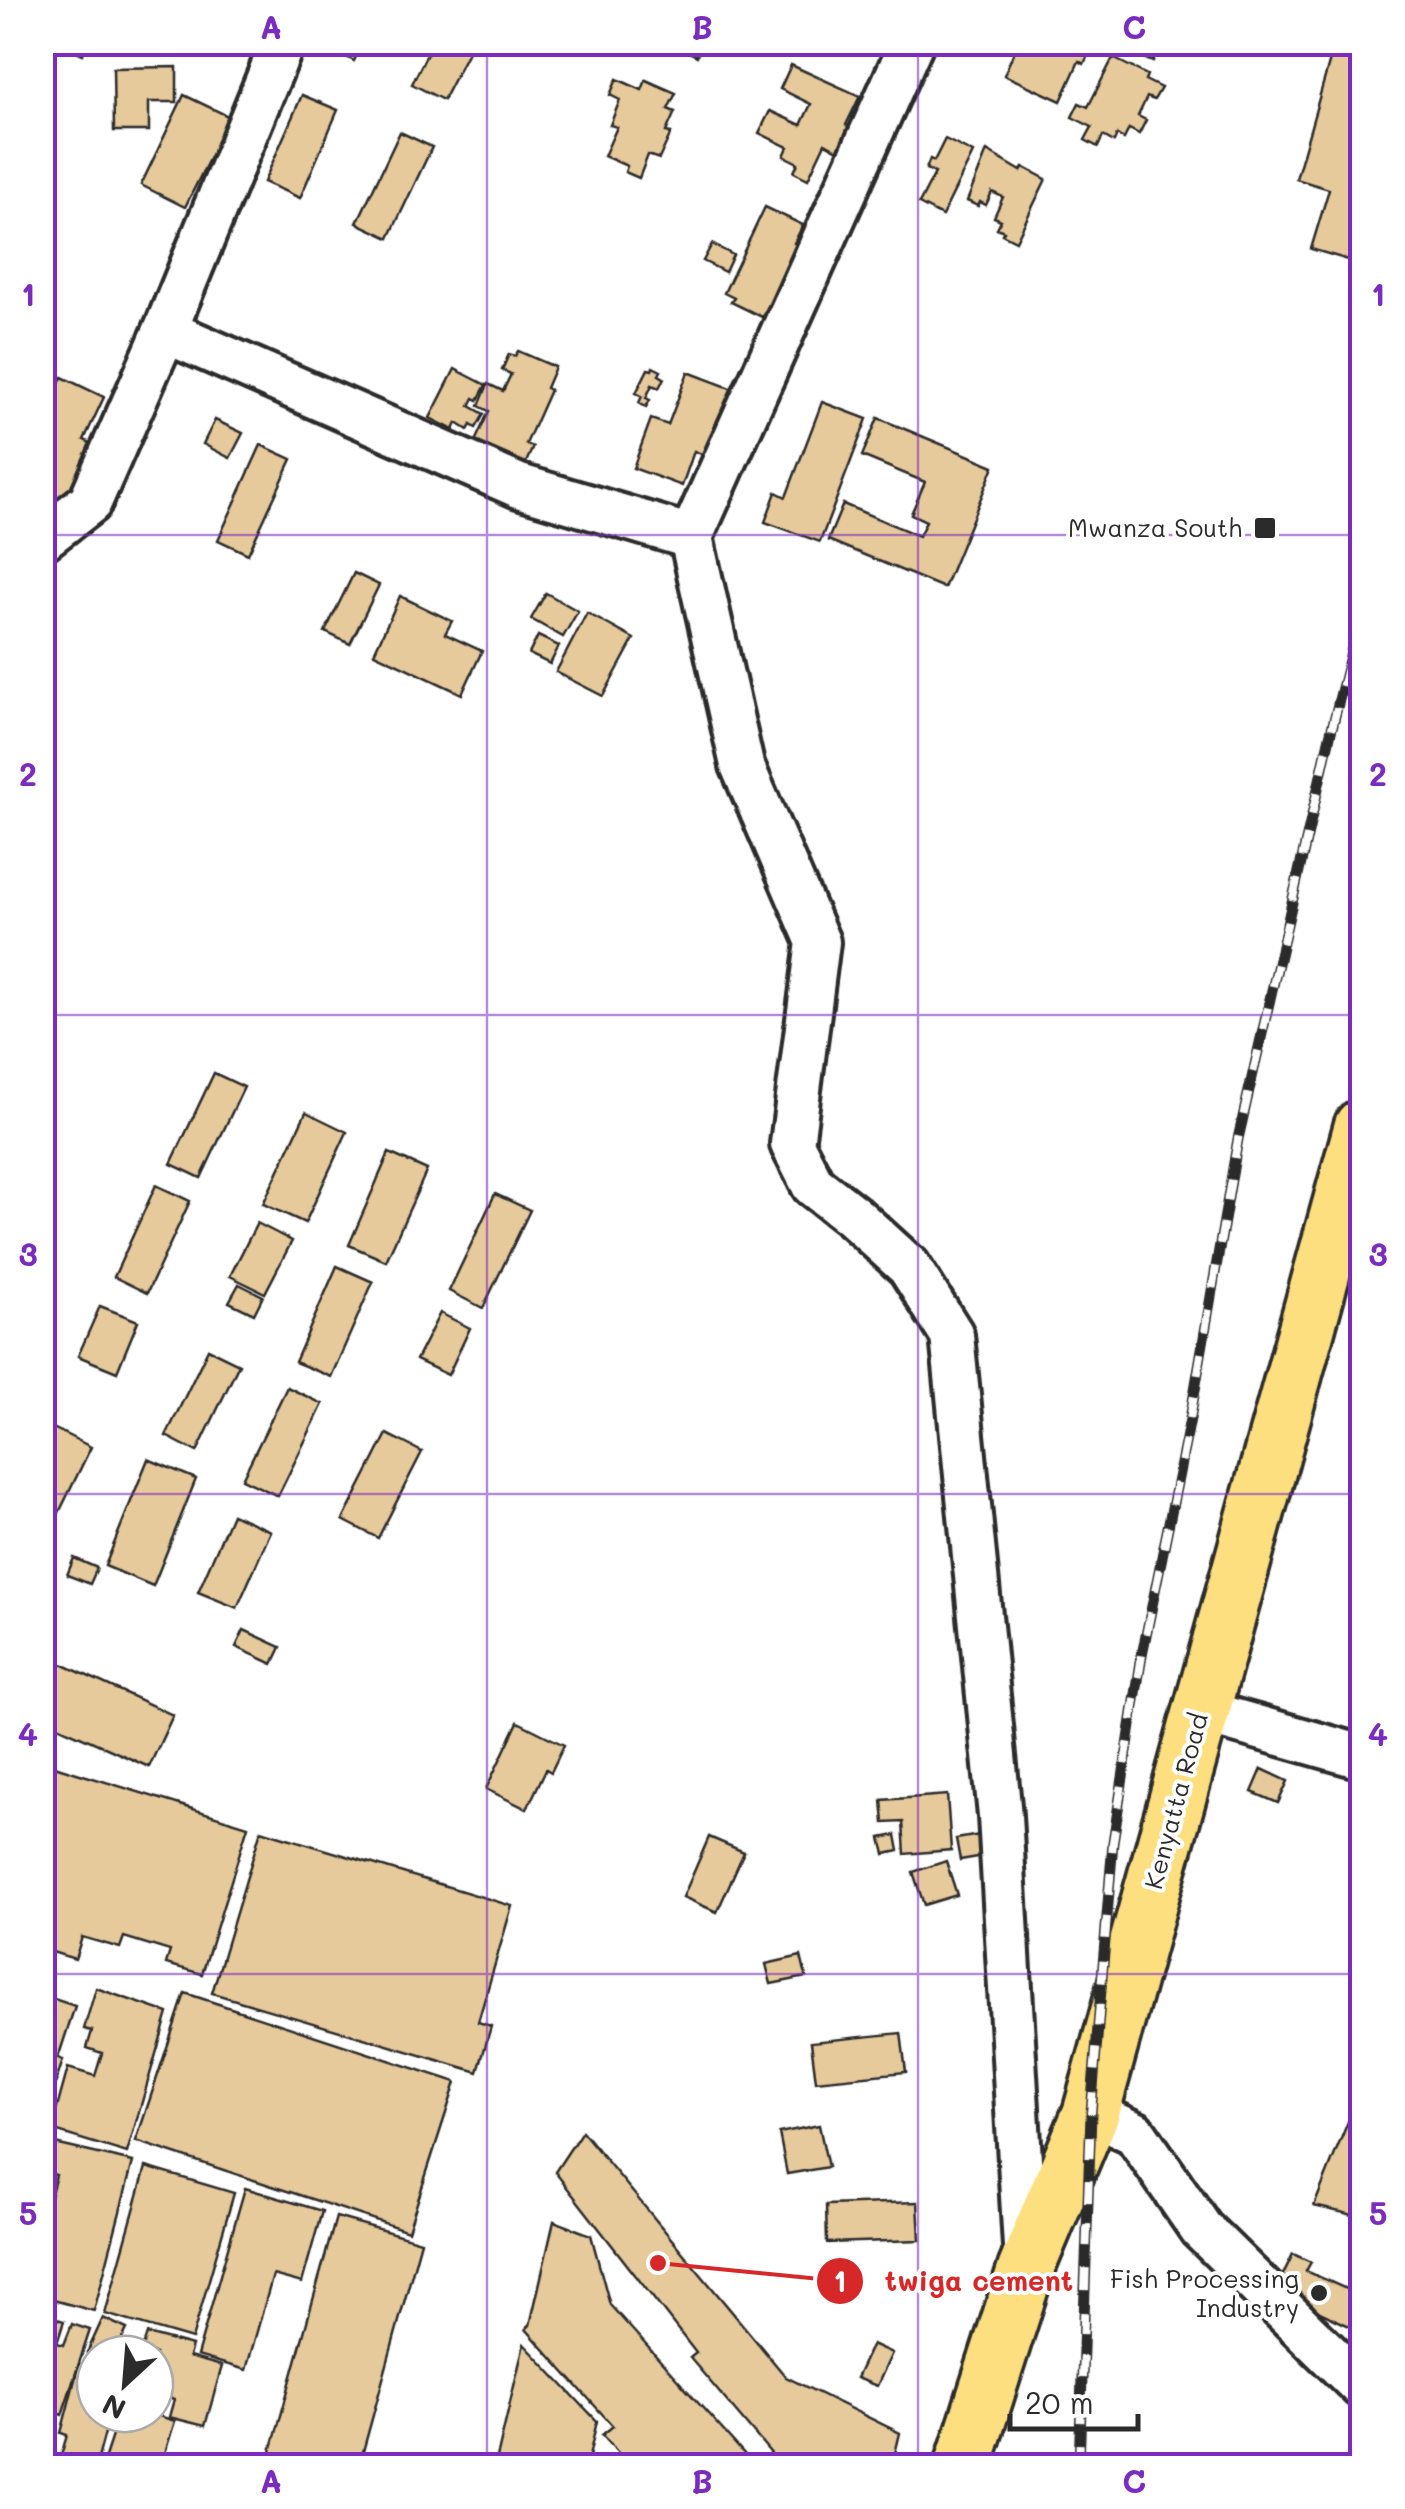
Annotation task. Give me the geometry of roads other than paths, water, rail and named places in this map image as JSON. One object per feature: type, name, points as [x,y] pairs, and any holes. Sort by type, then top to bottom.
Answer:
[{"type":"highway","name":"Kenyatta Road","points":[[964,2466],[1026,2269],[1090,2113],[1362,1127]]},
{"type":"street","points":[[42,539],[90,502],[165,331],[283,42]]},
{"type":"street","points":[[912,42],[692,537],[742,766],[818,942],[792,1144],[813,1185],[854,1216],[909,1267],[952,1336],[1000,1816],[1026,2269]]},
{"type":"street","points":[[165,331],[519,486],[692,537]]},
{"type":"street","points":[[1200,1711],[1362,1756]]},
{"type":"street","points":[[1090,2113],[1135,2133],[1201,2229],[1362,2387]]},
{"type":"railway","points":[[1079,2466],[1091,2113],[1113,1842],[1142,1655],[1190,1419],[1238,1139],[1362,608]]},
{"type":"place","name":"Mwanza South","points":[[1265,528]]},
{"type":"place","name":"twiga cement","points":[[658,2263]]},
{"type":"place","name":"Fish Processing Industry","points":[[1319,2293]]}]
